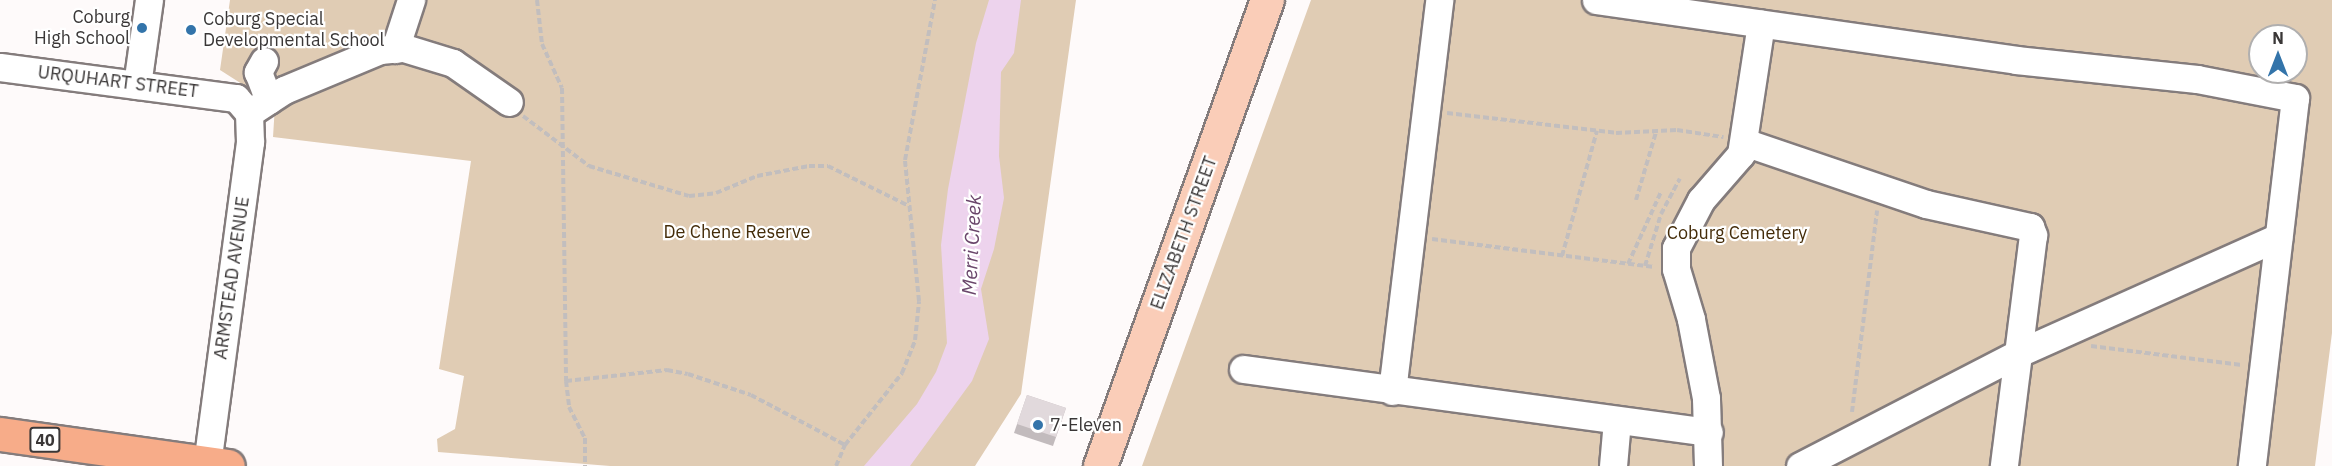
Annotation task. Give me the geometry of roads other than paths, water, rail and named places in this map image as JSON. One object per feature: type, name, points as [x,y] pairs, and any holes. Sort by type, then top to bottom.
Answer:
[{"type":"highway","name":"40","points":[[0,434],[218,465]]},
{"type":"main road","name":"ELIZABETH STREET","points":[[1100,466],[1267,0]]},
{"type":"street","points":[[137,85],[149,0]]},
{"type":"street","points":[[395,49],[411,0]]},
{"type":"street","points":[[1392,391],[1439,0]]},
{"type":"street","points":[[1596,0],[2016,60],[2197,80],[2295,98],[2252,466]]},
{"type":"street","points":[[1708,466],[1709,432],[1699,357],[1676,269],[1676,248],[1684,226],[1701,200],[1736,163],[1743,143],[1761,24]]},
{"type":"street","points":[[251,104],[380,50],[395,49],[421,50],[453,63],[509,102]]},
{"type":"street","name":"ARMSTEAD AVENUE","points":[[218,465],[250,142],[251,104],[258,72],[264,61]]},
{"type":"street","name":"URQUHART STREET","points":[[0,67],[137,85],[251,104]]},
{"type":"street","points":[[1743,143],[1926,204],[2030,227],[2033,235],[2004,466]]},
{"type":"street","points":[[1800,466],[2019,353],[2278,237]]},
{"type":"street","points":[[1243,369],[1392,391],[1709,432]]},
{"type":"street","points":[[1613,466],[1617,420]]},
{"type":"water","name":"Merri Creek","points":[[989,0],[1021,0],[1014,53],[1001,72],[999,156],[1004,198],[994,249],[981,289],[989,339],[972,381],[910,466],[864,466],[917,404],[936,372],[947,343],[941,245],[948,189],[976,43]]},
{"type":"place","name":"Coburg High School","points":[[142,28]]},
{"type":"place","name":"Coburg Special Developmental School","points":[[191,30]]},
{"type":"place","name":"7-Eleven","points":[[1038,425]]},
{"type":"park label","name":"De Chene Reserve","points":[[737,232]]},
{"type":"park label","name":"Coburg Cemetery","points":[[1737,233]]}]
